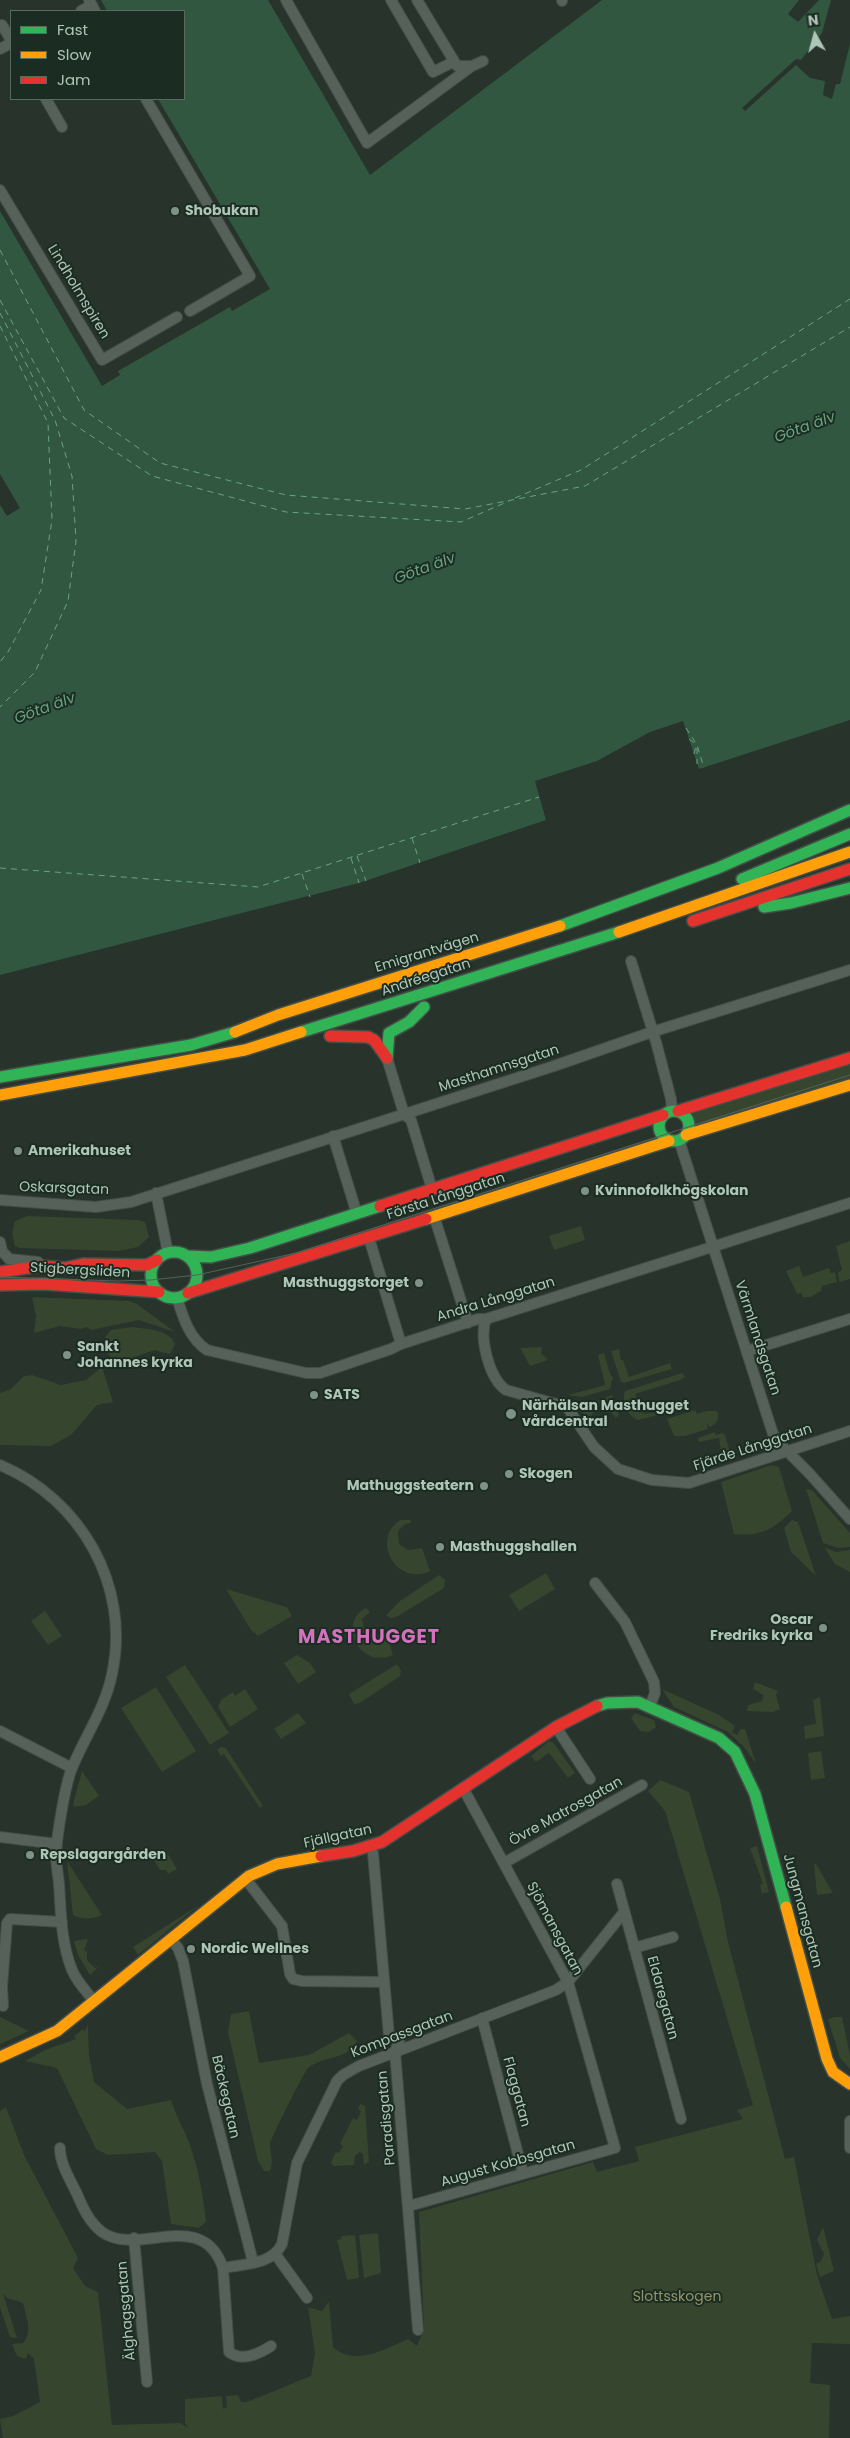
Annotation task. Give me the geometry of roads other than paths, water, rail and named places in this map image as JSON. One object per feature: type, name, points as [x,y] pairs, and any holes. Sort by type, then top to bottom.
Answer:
[{"type":"main road","name":"Emigrantvägen","points":[[0,1078],[191,1045],[246,1029],[278,1015],[517,940],[608,908],[719,867],[850,810]]},
{"type":"main road","points":[[677,914],[718,890],[778,862],[850,834]]},
{"type":"main road","name":"Andréegatan","points":[[0,1095],[246,1050],[677,914],[850,852]]},
{"type":"main road","points":[[681,925],[850,869]]},
{"type":"main road","points":[[735,908],[757,908],[791,903],[850,888]]},
{"type":"main road","name":"Andréegatan","points":[[387,1058],[389,1033],[399,1025],[409,1022],[428,1006],[396,1016]]},
{"type":"main road","points":[[368,1025],[326,1038],[368,1037],[374,1040],[387,1058]]},
{"type":"main road","name":"Första Långgatan","points":[[186,1256],[211,1257],[250,1248],[671,1112],[850,1058]]},
{"type":"main road","name":"Första Långgatan","points":[[183,1295],[850,1085]]},
{"type":"main road","points":[[671,1112],[684,1115],[689,1123],[678,1139],[662,1136],[659,1130],[659,1122],[671,1112]]},
{"type":"main road","points":[[168,1253],[174,1252],[186,1256],[194,1264],[197,1275],[193,1288],[183,1295]]},
{"type":"main road","name":"Stigbergsliden","points":[[0,1272],[30,1267],[65,1268],[83,1264],[147,1265],[168,1253]]},
{"type":"main road","points":[[157,1260],[151,1275],[154,1287],[159,1292]]},
{"type":"main road","name":"Stigbergsliden","points":[[0,1285],[44,1284],[140,1289],[159,1292],[167,1297],[183,1295]]},
{"type":"main road","name":"Fjällgatan","points":[[0,2057],[57,2031],[245,1878],[276,1864],[375,1845],[398,1834],[463,1788],[556,1728],[602,1704],[627,1701],[650,1706],[725,1743]]},
{"type":"main road","name":"Jungmansgatan","points":[[725,1743],[735,1752],[750,1777],[829,2065],[833,2072],[850,2084]]},
{"type":"street","points":[[286,0],[367,143],[456,70],[472,66]]},
{"type":"street","points":[[391,0],[433,72],[456,70],[483,61]]},
{"type":"street","points":[[417,0],[456,70]]},
{"type":"street","points":[[2,25],[10,40]]},
{"type":"street","points":[[47,100],[62,127]]},
{"type":"street","points":[[147,100],[250,276],[190,311]]},
{"type":"street","name":"Lindholmspiren","points":[[0,190],[102,360],[178,317]]},
{"type":"street","points":[[631,961],[671,1099],[671,1112]]},
{"type":"street","name":"Masthamnsgatan","points":[[156,1193],[652,1032],[850,970]]},
{"type":"street","points":[[387,1058],[404,1114],[411,1120],[432,1189]]},
{"type":"street","points":[[333,1136],[357,1214]]},
{"type":"street","name":"Värmlandsgatan","points":[[678,1139],[773,1434],[786,1451],[850,1519]]},
{"type":"street","points":[[156,1193],[168,1253]]},
{"type":"street","name":"Oskarsgatan","points":[[0,1204],[96,1207],[121,1204],[156,1193]]},
{"type":"street","name":"Andra Långgatan","points":[[183,1295],[182,1315],[197,1342],[207,1350],[306,1373],[320,1373],[468,1322],[486,1319],[850,1203]]},
{"type":"street","points":[[434,1216],[468,1322]]},
{"type":"street","points":[[368,1238],[401,1344]]},
{"type":"street","name":"Stigbergsliden","points":[[0,1242],[2,1251],[8,1259],[83,1264]]},
{"type":"street","name":"Fjärde Långgatan","points":[[486,1319],[482,1336],[493,1372],[500,1386],[506,1390],[567,1408],[601,1456],[627,1474],[670,1483],[689,1483],[850,1431]]},
{"type":"street","points":[[747,1351],[850,1319]]},
{"type":"street","points":[[0,1465],[42,1487],[71,1516],[97,1556],[111,1597],[116,1633],[112,1674],[99,1716],[72,1768],[57,1844],[62,1922],[67,1954],[72,1970],[94,2001]]},
{"type":"street","points":[[595,1583],[625,1622],[654,1682],[655,1693],[650,1706]]},
{"type":"street","points":[[556,1728],[590,1779]]},
{"type":"street","points":[[0,1731],[72,1768]]},
{"type":"street","name":"Övre Matrosgatan","points":[[504,1863],[642,1785]]},
{"type":"street","name":"Sjömansgatan","points":[[463,1788],[568,1982],[614,2148]]},
{"type":"street","points":[[0,1837],[57,1844]]},
{"type":"street","name":"Paradisgatan","points":[[373,1854],[389,2036],[400,2038],[395,2052],[418,2330]]},
{"type":"street","points":[[245,1878],[282,1926],[290,1974],[293,1979],[302,1981],[384,1982]]},
{"type":"street","name":"Eldaregatan","points":[[616,1884],[681,2119]]},
{"type":"street","name":"Kompassgatan","points":[[276,2255],[282,2244],[296,2163],[337,2081],[351,2069],[556,1990],[568,1982],[624,1912]]},
{"type":"street","points":[[4,2006],[2,1986],[7,1923],[5,1918],[62,1922]]},
{"type":"street","name":"Bäckegatan","points":[[171,1938],[178,1948],[183,1961],[207,2084],[253,2262]]},
{"type":"street","points":[[634,1948],[673,1938]]},
{"type":"street","name":"Flaggatan","points":[[482,2018],[523,2173]]},
{"type":"street","points":[[850,2121],[850,2148]]},
{"type":"street","points":[[60,2148],[60,2159],[94,2225],[108,2236],[134,2238],[189,2236],[209,2247],[219,2258],[223,2268],[229,2352],[237,2356],[247,2356],[256,2354],[271,2346]]},
{"type":"street","name":"August Kobbsgatan","points":[[409,2206],[614,2148]]},
{"type":"street","name":"Älghagsgatan","points":[[134,2238],[147,2382]]},
{"type":"street","points":[[223,2268],[276,2255],[307,2298]]},
{"type":"water","name":"Göta älv","points":[[101,0],[268,0],[370,175],[602,0],[850,0],[850,720],[699,769],[683,721],[650,732],[597,761],[535,781],[546,820],[359,883],[0,975],[0,211],[102,386],[120,375],[118,371],[230,307],[232,311],[270,289],[159,100],[185,100],[185,10],[106,10]]},
{"type":"tram line","points":[[0,1277],[118,1281],[151,1280],[197,1275],[296,1253],[850,1075]]},
{"type":"place","name":"Shobukan","points":[[175,211]]},
{"type":"place","name":"Amerikahuset","points":[[18,1151]]},
{"type":"place","name":"Kvinnofolkhögskolan","points":[[585,1191]]},
{"type":"place","name":"Masthuggstorget","points":[[419,1283]]},
{"type":"place","name":"Sankt Johannes kyrka","points":[[67,1355]]},
{"type":"place","name":"SATS","points":[[314,1395]]},
{"type":"place","name":"Närhälsan Masthugget vårdcentral","points":[[511,1414]]},
{"type":"place","name":"Skogen","points":[[509,1474]]},
{"type":"place","name":"Mathuggsteatern","points":[[484,1486]]},
{"type":"place","name":"Masthuggshallen","points":[[440,1547]]},
{"type":"place","name":"Oscar Fredriks kyrka","points":[[823,1628]]},
{"type":"place","name":"Repslagargården","points":[[30,1855]]},
{"type":"place","name":"Nordic Wellnes","points":[[191,1949]]},
{"type":"district","name":"MASTHUGGET","points":[[369,1638]]},
{"type":"park label","name":"Slottsskogen","points":[[677,2297]]}]
